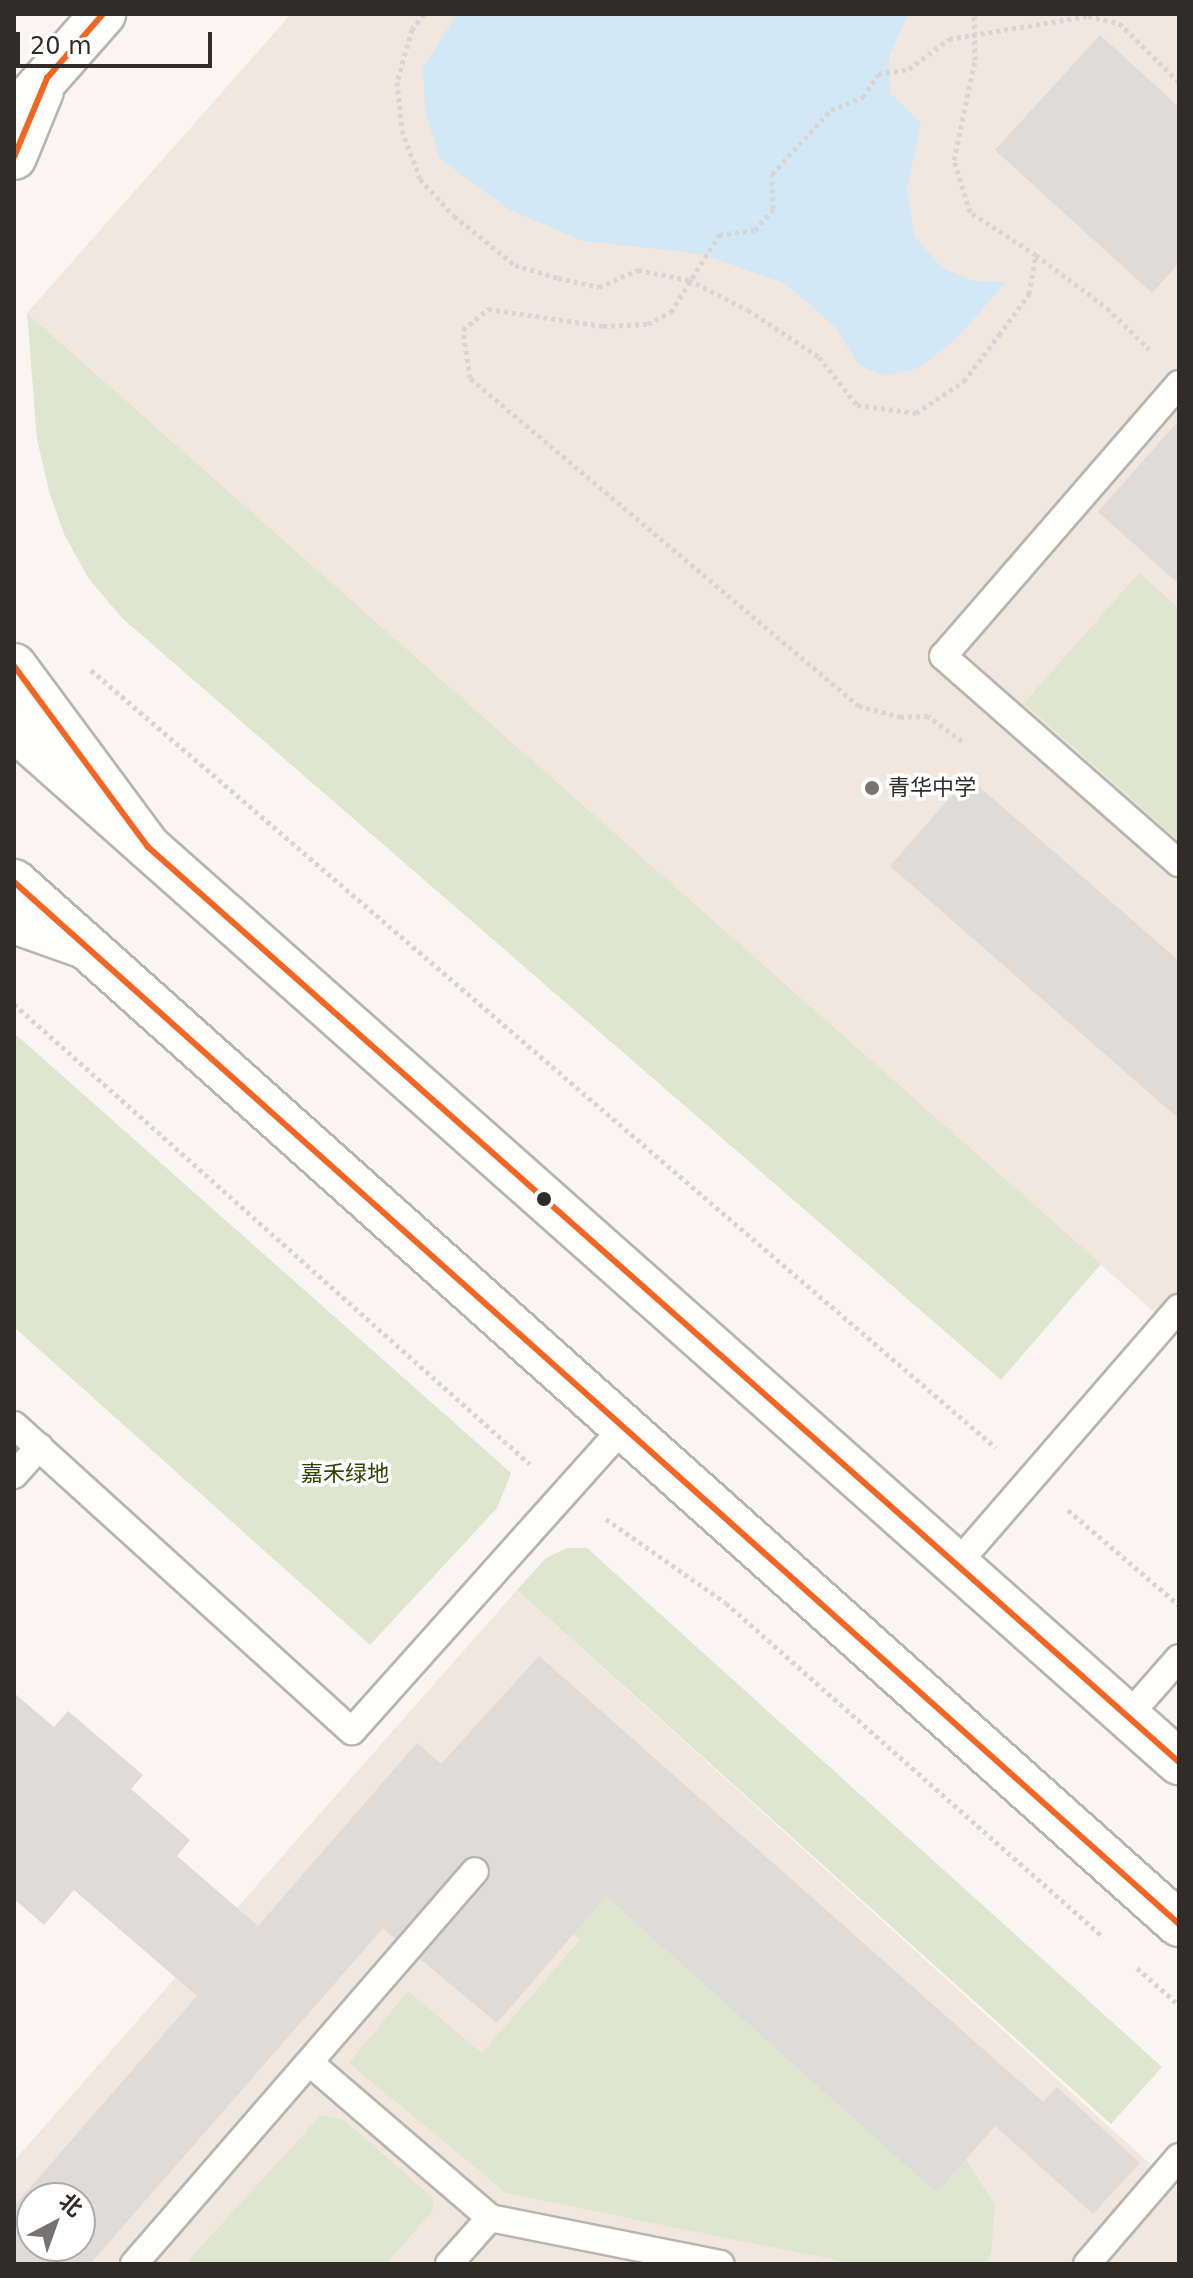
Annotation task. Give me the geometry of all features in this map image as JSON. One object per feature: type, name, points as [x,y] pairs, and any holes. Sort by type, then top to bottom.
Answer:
[{"type":"street","points":[[14,115],[103,14]]},
{"type":"street","points":[[14,157],[47,78]]},
{"type":"street","points":[[14,666],[148,847]]},
{"type":"street","points":[[14,728],[1179,1762]]},
{"type":"street","points":[[14,882],[1179,1924]]},
{"type":"street","points":[[14,921],[87,947]]},
{"type":"lane","points":[[1179,384],[943,656],[1179,863]]},
{"type":"lane","points":[[957,1564],[1179,1308]]},
{"type":"lane","points":[[14,1425],[352,1731],[624,1427]]},
{"type":"lane","points":[[14,1475],[39,1447]]},
{"type":"lane","points":[[1128,1716],[1179,1658]]},
{"type":"lane","points":[[134,2264],[475,1871]]},
{"type":"lane","points":[[310,2063],[490,2218],[676,2259],[720,2264]]},
{"type":"lane","points":[[1087,2264],[1179,2157]]},
{"type":"lane","points":[[449,2264],[490,2218]]},
{"type":"path","points":[[424,14],[412,29],[397,82],[402,130],[420,179],[454,216],[515,265],[558,278],[599,287],[638,270],[689,280],[748,310],[819,357],[857,405],[916,413],[964,381],[1029,294],[1036,255]]},
{"type":"path","points":[[974,14],[975,60],[954,160],[970,212],[1036,255],[1107,308],[1159,359]]},
{"type":"path","points":[[1021,725],[988,761],[928,716],[901,717],[859,706],[470,378],[463,330],[488,309],[603,326],[648,324],[671,312],[696,267],[719,235],[755,230],[773,209],[772,174],[831,110],[863,97],[878,74],[909,69],[949,39],[1088,16],[1119,23],[1179,82]]},
{"type":"path","points":[[87,666],[1179,1605]]},
{"type":"shaded area","name":"青华中学","points":[[291,14],[1179,14],[1179,1334],[27,313]]},
{"type":"shaded area","points":[[517,1590],[1179,2190],[1179,2264],[14,2264],[14,2161]]},
{"type":"green space","points":[[27,313],[1101,1264],[1001,1380],[122,618],[89,579],[64,534],[49,491],[37,439]]},
{"type":"green space","points":[[1139,573],[1179,608],[1179,841],[1024,703]]},
{"type":"green space","name":"嘉禾绿地","points":[[14,1033],[511,1473],[497,1508],[370,1645],[14,1327]]},
{"type":"green space","points":[[567,1548],[587,1548],[1162,2067],[1111,2124],[517,1590],[546,1558]]},
{"type":"green space","points":[[555,1850],[938,2192],[966,2160],[995,2205],[991,2253],[985,2264],[855,2264],[506,2193],[349,2063],[408,1991],[482,2053],[580,1940],[521,1888]]},
{"type":"green space","points":[[321,2115],[344,2120],[433,2198],[433,2210],[386,2264],[185,2264]]},
{"type":"water","points":[[457,14],[908,14],[889,57],[890,93],[921,123],[907,189],[914,236],[941,267],[973,281],[1006,282],[958,337],[919,368],[885,376],[859,365],[834,326],[786,284],[702,254],[583,241],[510,210],[440,159],[425,111],[423,67]]},
{"type":"building","points":[[1100,35],[1179,107],[1179,263],[1152,293],[995,150]]},
{"type":"building","points":[[1179,420],[1179,584],[1098,512]]},
{"type":"building","points":[[968,777],[1179,961],[1179,1119],[890,866]]},
{"type":"building","points":[[539,1656],[1043,2102],[1057,2087],[1140,2163],[1093,2214],[995,2126],[937,2193],[606,1896],[497,2023],[420,1959],[488,1881],[490,1865],[471,1856],[395,1939],[383,1928],[96,2257],[96,2182],[35,2182],[197,1996],[74,1890],[44,1925],[14,1899],[14,1693],[54,1727],[68,1711],[143,1775],[131,1789],[190,1840],[177,1856],[258,1926],[417,1743],[441,1764]]},
{"type":"building","points":[[16,2204],[16,2262],[92,2262],[14,2264]]},
{"type":"transit line","points":[[14,157],[47,78],[103,14]]},
{"type":"transit line","points":[[14,666],[148,847],[1179,1762]]},
{"type":"transit line","points":[[14,882],[1179,1924]]},
{"type":"place","name":"青华中学","points":[[872,788]]}]
